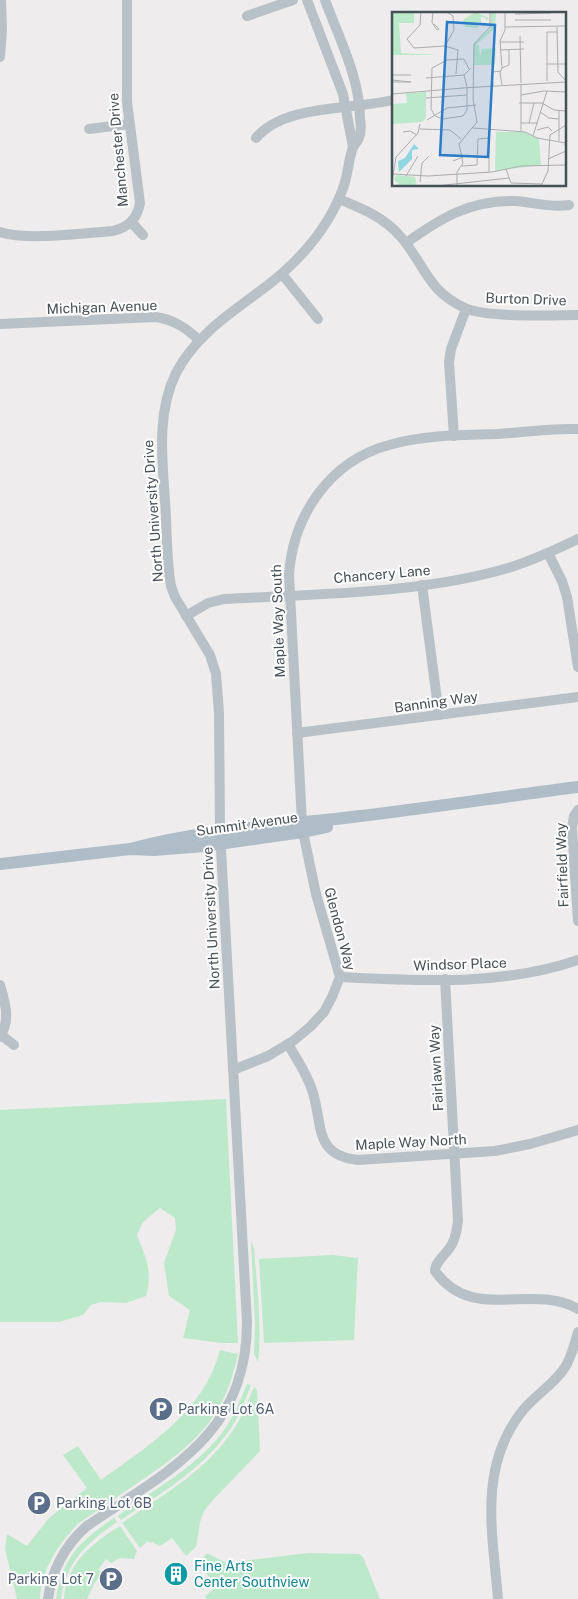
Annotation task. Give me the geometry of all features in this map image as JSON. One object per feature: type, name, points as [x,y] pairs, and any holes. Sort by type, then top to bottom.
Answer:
[{"type":"main road","name":"Summit Avenue","points":[[0,864],[130,849],[153,842],[221,837],[303,827],[365,816],[578,787]]},
{"type":"street","points":[[0,57],[2,30],[1,0]]},
{"type":"street","name":"Manchester Drive","points":[[0,232],[20,236],[113,231],[131,222],[138,213],[140,203],[129,124],[126,79],[127,0]]},
{"type":"street","points":[[247,16],[293,0]]},
{"type":"street","name":"North University Drive","points":[[48,1599],[52,1576],[58,1561],[74,1538],[87,1526],[187,1456],[209,1434],[234,1394],[244,1359],[247,1322],[221,837],[219,782],[220,721],[216,674],[210,655],[175,598],[169,578],[162,436],[165,407],[173,380],[198,340],[282,274],[313,242],[326,224],[346,180],[353,147],[346,107],[336,74],[307,0]]},
{"type":"street","name":"North University Drive","points":[[325,0],[352,73],[359,106],[359,139],[353,147]]},
{"type":"street","points":[[256,138],[262,130],[286,118],[392,100]]},
{"type":"street","points":[[89,129],[129,124]]},
{"type":"street","name":"Burton Drive","points":[[339,199],[384,221],[406,243],[434,286],[443,295],[466,309],[495,314],[578,315]]},
{"type":"street","points":[[406,243],[443,218],[474,205],[514,201],[559,206],[569,205]]},
{"type":"street","points":[[131,222],[144,235]]},
{"type":"street","points":[[282,274],[318,319]]},
{"type":"street","points":[[454,436],[449,362],[466,309]]},
{"type":"street","name":"Michigan Avenue","points":[[0,324],[156,316],[177,323],[198,340]]},
{"type":"street","name":"Maple Way South","points":[[303,827],[290,595],[290,557],[295,538],[308,508],[318,493],[331,478],[356,459],[382,447],[400,442],[454,436],[578,429]]},
{"type":"street","name":"Chancery Lane","points":[[186,616],[202,605],[215,600],[422,585],[482,575],[516,565],[578,539]]},
{"type":"street","points":[[548,553],[562,581],[567,597],[578,667]]},
{"type":"street","points":[[422,585],[439,715]]},
{"type":"street","name":"Banning Way","points":[[297,733],[578,697]]},
{"type":"street","name":"Fairfield Way","points":[[578,810],[574,816],[572,828],[578,920]]},
{"type":"street","name":"Glendon Way","points":[[233,1070],[258,1061],[288,1044],[310,1027],[324,1012],[340,977],[316,894],[303,827]]},
{"type":"street","name":"Windsor Place","points":[[340,977],[445,979],[510,976],[578,960]]},
{"type":"street","name":"Fairlawn Way","points":[[445,979],[458,1221],[456,1237],[435,1268],[439,1275],[453,1289],[468,1297],[495,1300],[549,1299],[560,1301],[578,1309]]},
{"type":"street","points":[[0,985],[7,1013],[5,1028],[1,1036],[14,1045]]},
{"type":"street","name":"Maple Way North","points":[[288,1044],[311,1086],[322,1137],[332,1152],[345,1158],[358,1160],[512,1148],[578,1130]]},
{"type":"street","points":[[498,1599],[490,1505],[497,1459],[504,1441],[520,1414],[555,1379],[567,1364],[578,1332]]},
{"type":"green space","points":[[226,1099],[238,1343],[183,1338],[190,1310],[169,1296],[164,1263],[176,1230],[175,1218],[160,1208],[143,1222],[137,1235],[148,1265],[149,1279],[146,1296],[126,1303],[101,1302],[91,1305],[83,1315],[59,1322],[0,1322],[0,1110]]},
{"type":"green space","points":[[251,1240],[254,1249],[259,1306],[258,1362],[254,1354],[255,1324]]},
{"type":"green space","points":[[332,1255],[358,1258],[354,1340],[264,1343],[259,1259]]},
{"type":"green space","points":[[220,1350],[238,1354],[225,1396],[205,1428],[161,1467],[79,1523],[52,1557],[44,1577],[40,1599],[17,1599],[5,1549],[7,1534],[27,1546],[49,1518],[87,1488],[63,1455],[78,1446],[101,1480],[156,1440],[188,1409],[201,1392],[212,1372]]},
{"type":"green space","points":[[247,1384],[251,1385],[238,1416],[213,1451],[184,1477],[121,1520],[118,1516],[204,1453],[227,1426]]},
{"type":"green space","points":[[254,1387],[257,1390],[260,1451],[204,1511],[200,1522],[196,1547],[186,1556],[172,1538],[157,1546],[158,1544],[148,1541],[140,1548],[122,1523],[186,1479],[215,1453],[238,1422]]},
{"type":"green space","points":[[114,1518],[117,1522],[87,1546],[73,1563],[61,1599],[56,1599],[63,1572],[75,1551],[92,1534]]},
{"type":"green space","points":[[120,1526],[137,1551],[134,1559],[120,1558],[111,1563],[106,1559],[98,1570],[102,1573],[87,1599],[64,1599],[66,1587],[75,1565],[91,1547]]},
{"type":"green space","points":[[207,1553],[226,1563],[308,1553],[359,1554],[363,1557],[380,1599],[206,1599],[205,1596],[217,1587],[198,1563]]},
{"type":"place","name":"Parking Lot 6A","points":[[161,1409]]},
{"type":"place","name":"Parking Lot 6B","points":[[39,1503]]},
{"type":"place","name":"Fine Arts Center Southview","points":[[176,1574]]},
{"type":"place","name":"Parking Lot 7","points":[[111,1579]]}]
